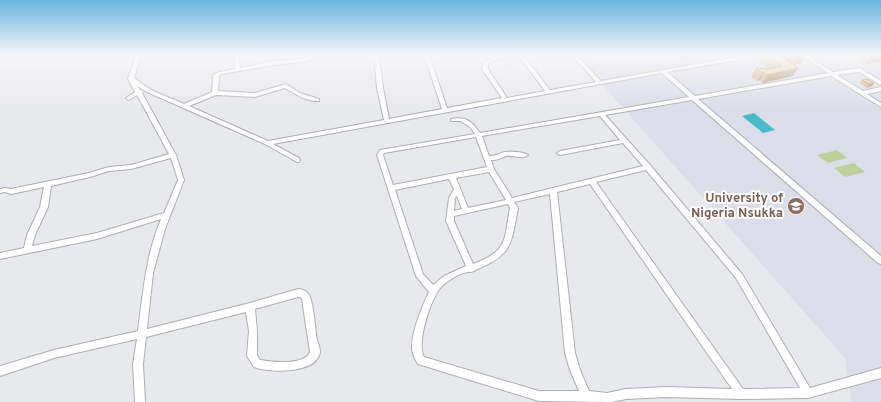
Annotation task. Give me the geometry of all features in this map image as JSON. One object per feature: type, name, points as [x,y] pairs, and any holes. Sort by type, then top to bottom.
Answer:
[{"type":"street","points":[[133,74],[131,79],[172,155],[181,180],[161,229],[149,273],[138,364],[140,402]]},
{"type":"street","points":[[215,93],[216,76],[220,74]]},
{"type":"street","points":[[378,74],[387,121]]},
{"type":"street","points":[[432,74],[445,110]]},
{"type":"street","points":[[488,74],[506,100]]},
{"type":"street","points":[[535,74],[549,92]]},
{"type":"street","points":[[591,74],[600,83]]},
{"type":"street","points":[[267,143],[649,74]]},
{"type":"street","points":[[666,74],[881,261]]},
{"type":"street","points":[[434,292],[420,276],[380,156],[382,151],[602,115],[832,74],[881,105]]},
{"type":"street","points":[[866,74],[881,83]]},
{"type":"street","points":[[131,79],[146,89],[267,143],[297,160]]},
{"type":"street","points":[[185,106],[215,93],[256,95],[286,86],[298,94],[317,100]]},
{"type":"street","points":[[129,98],[146,89]]},
{"type":"street","points":[[862,93],[881,89]]},
{"type":"street","points":[[602,115],[648,167],[739,276],[808,393]]},
{"type":"street","points":[[454,120],[462,119],[473,127],[479,136],[491,169],[514,208],[505,247],[488,262],[447,278],[438,285],[424,311],[416,344],[416,354],[421,361],[539,396],[586,396],[608,400],[626,394],[666,392],[741,394],[808,393],[881,373]]},
{"type":"street","points":[[560,153],[624,141]]},
{"type":"street","points":[[487,158],[498,158],[506,154],[525,155]]},
{"type":"street","points":[[0,191],[5,190],[11,192],[90,175],[108,169],[131,167],[172,155]]},
{"type":"street","points":[[451,214],[501,204],[648,167]]},
{"type":"street","points":[[390,188],[491,169]]},
{"type":"street","points":[[452,177],[456,191],[460,194],[466,212]]},
{"type":"street","points":[[592,181],[741,394]]},
{"type":"street","points":[[27,251],[31,235],[44,207],[48,184]]},
{"type":"street","points":[[553,190],[570,353],[575,370],[586,396]]},
{"type":"street","points":[[456,191],[452,198],[450,221],[471,269]]},
{"type":"street","points":[[0,256],[98,236],[166,215]]},
{"type":"street","points":[[0,371],[54,354],[250,307],[298,293],[302,293],[306,298],[316,352],[310,362],[281,366],[257,364],[252,356],[253,331],[250,307]]},
{"type":"shaded area","name":"University of Nigeria Nsukka","points":[[593,74],[881,74],[881,402],[852,402],[845,358]]},
{"type":"green space","points":[[837,150],[847,158],[828,163],[817,155]]},
{"type":"green space","points":[[854,163],[865,172],[845,177],[834,168]]},
{"type":"water","points":[[754,113],[775,130],[763,133],[742,116]]},
{"type":"building","points":[[867,79],[874,83],[869,84],[862,80]]},
{"type":"place","name":"University of Nigeria Nsukka","points":[[796,206]]}]
